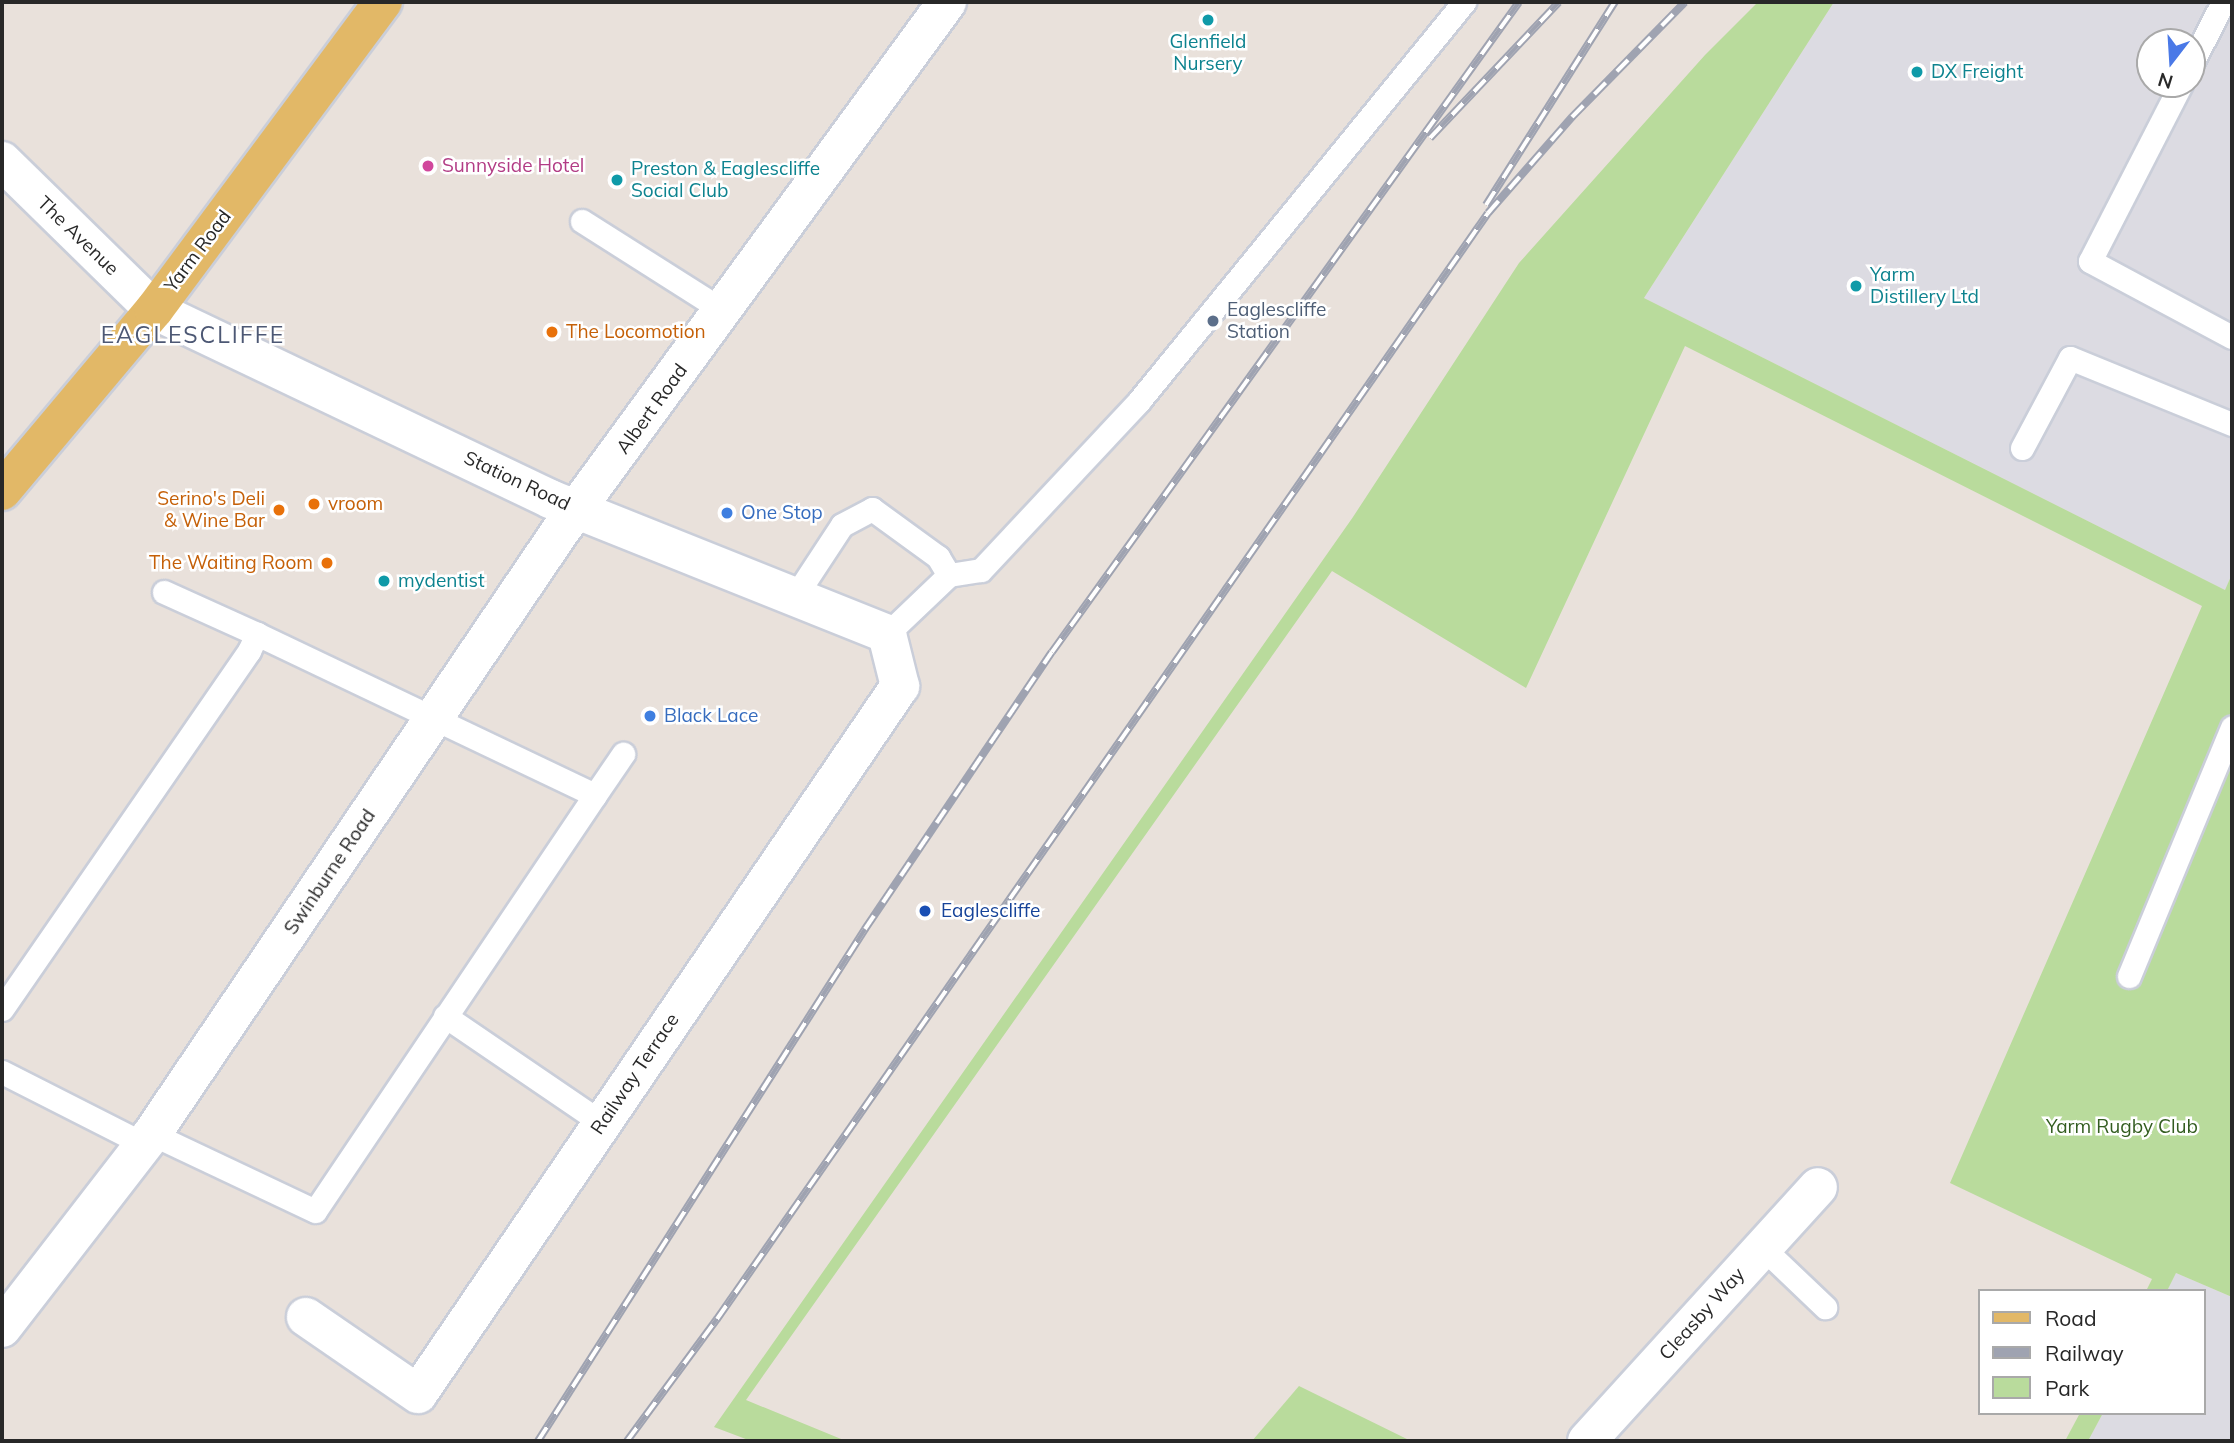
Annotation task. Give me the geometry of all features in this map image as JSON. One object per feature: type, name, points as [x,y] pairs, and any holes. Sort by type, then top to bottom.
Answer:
[{"type":"main road","name":"Yarm Road","points":[[2,491],[154,310],[383,2]]},
{"type":"street","name":"Albert Road","points":[[577,509],[947,2]]},
{"type":"street","name":"The Avenue","points":[[5,173],[154,310]]},
{"type":"street","name":"Station Road","points":[[154,310],[577,509],[887,634]]},
{"type":"street","name":"Swinburne Road","points":[[2,1328],[148,1139],[577,509]]},
{"type":"street","name":"Railway Terrace","points":[[306,1317],[418,1394],[900,685],[887,634]]},
{"type":"street","name":"Cleasby Way","points":[[1587,1441],[1818,1187]]},
{"type":"lane","points":[[887,634],[949,575],[981,570],[1139,401],[1464,2]]},
{"type":"lane","points":[[2206,35],[2223,2]]},
{"type":"lane","points":[[2174,98],[2090,261],[2232,337]]},
{"type":"lane","points":[[582,221],[724,311]]},
{"type":"lane","points":[[2022,448],[2070,358],[2232,424]]},
{"type":"lane","points":[[794,598],[842,525],[872,509],[938,556],[949,575]]},
{"type":"lane","points":[[164,592],[436,716],[595,795]]},
{"type":"lane","points":[[2,1009],[249,651],[257,634]]},
{"type":"lane","points":[[2129,976],[2232,727]]},
{"type":"lane","points":[[2,1072],[315,1211],[623,754]]},
{"type":"lane","points":[[445,1016],[602,1123]]},
{"type":"lane","points":[[1763,1248],[1825,1307]]},
{"type":"shaded area","points":[[1834,2],[2232,2],[2232,574],[2225,590],[1644,298]]},
{"type":"shaded area","points":[[2176,1273],[2232,1297],[2232,1441],[2088,1441],[2102,1415],[2206,1415],[2206,1289],[2168,1289]]},
{"type":"green space","name":"Yarm Rugby Club","points":[[1758,2],[1834,2],[1644,298],[2225,590],[2232,574],[2232,1297],[2176,1273],[2168,1289],[2147,1289],[2152,1279],[1950,1183],[2202,606],[1685,346],[1526,688],[1332,571],[746,1400],[846,1441],[751,1441],[714,1427],[1353,517],[1519,263],[1705,55]]},
{"type":"green space","points":[[1299,1386],[1411,1441],[1252,1441]]},
{"type":"green space","points":[[2079,1415],[2102,1415],[2088,1441],[2065,1441]]},
{"type":"railway","points":[[538,1441],[865,929],[1052,652],[1519,2]]},
{"type":"railway","points":[[1430,138],[1559,2]]},
{"type":"railway","points":[[1486,205],[1615,2]]},
{"type":"railway","points":[[627,1441],[717,1319],[1488,213],[1572,117],[1685,2]]},
{"type":"place","name":"Glenfield Nursery","points":[[1208,20]]},
{"type":"place","name":"DX Freight","points":[[1917,72]]},
{"type":"place","name":"Sunnyside Hotel","points":[[428,166]]},
{"type":"place","name":"Preston & Eaglescliffe Social Club","points":[[617,180]]},
{"type":"place","name":"Yarm Distillery Ltd","points":[[1856,286]]},
{"type":"place","name":"Eaglescliffe Station","points":[[1213,321]]},
{"type":"place","name":"The Locomotion","points":[[552,332]]},
{"type":"place","name":"vroom","points":[[314,504]]},
{"type":"place","name":"Serino's Deli & Wine Bar","points":[[279,510]]},
{"type":"place","name":"One Stop","points":[[727,513]]},
{"type":"place","name":"The Waiting Room","points":[[327,563]]},
{"type":"place","name":"mydentist","points":[[384,581]]},
{"type":"place","name":"Black Lace","points":[[650,716]]},
{"type":"place","name":"Eaglescliffe","points":[[925,911]]},
{"type":"district","name":"EAGLESCLIFFE","points":[[193,335]]}]
